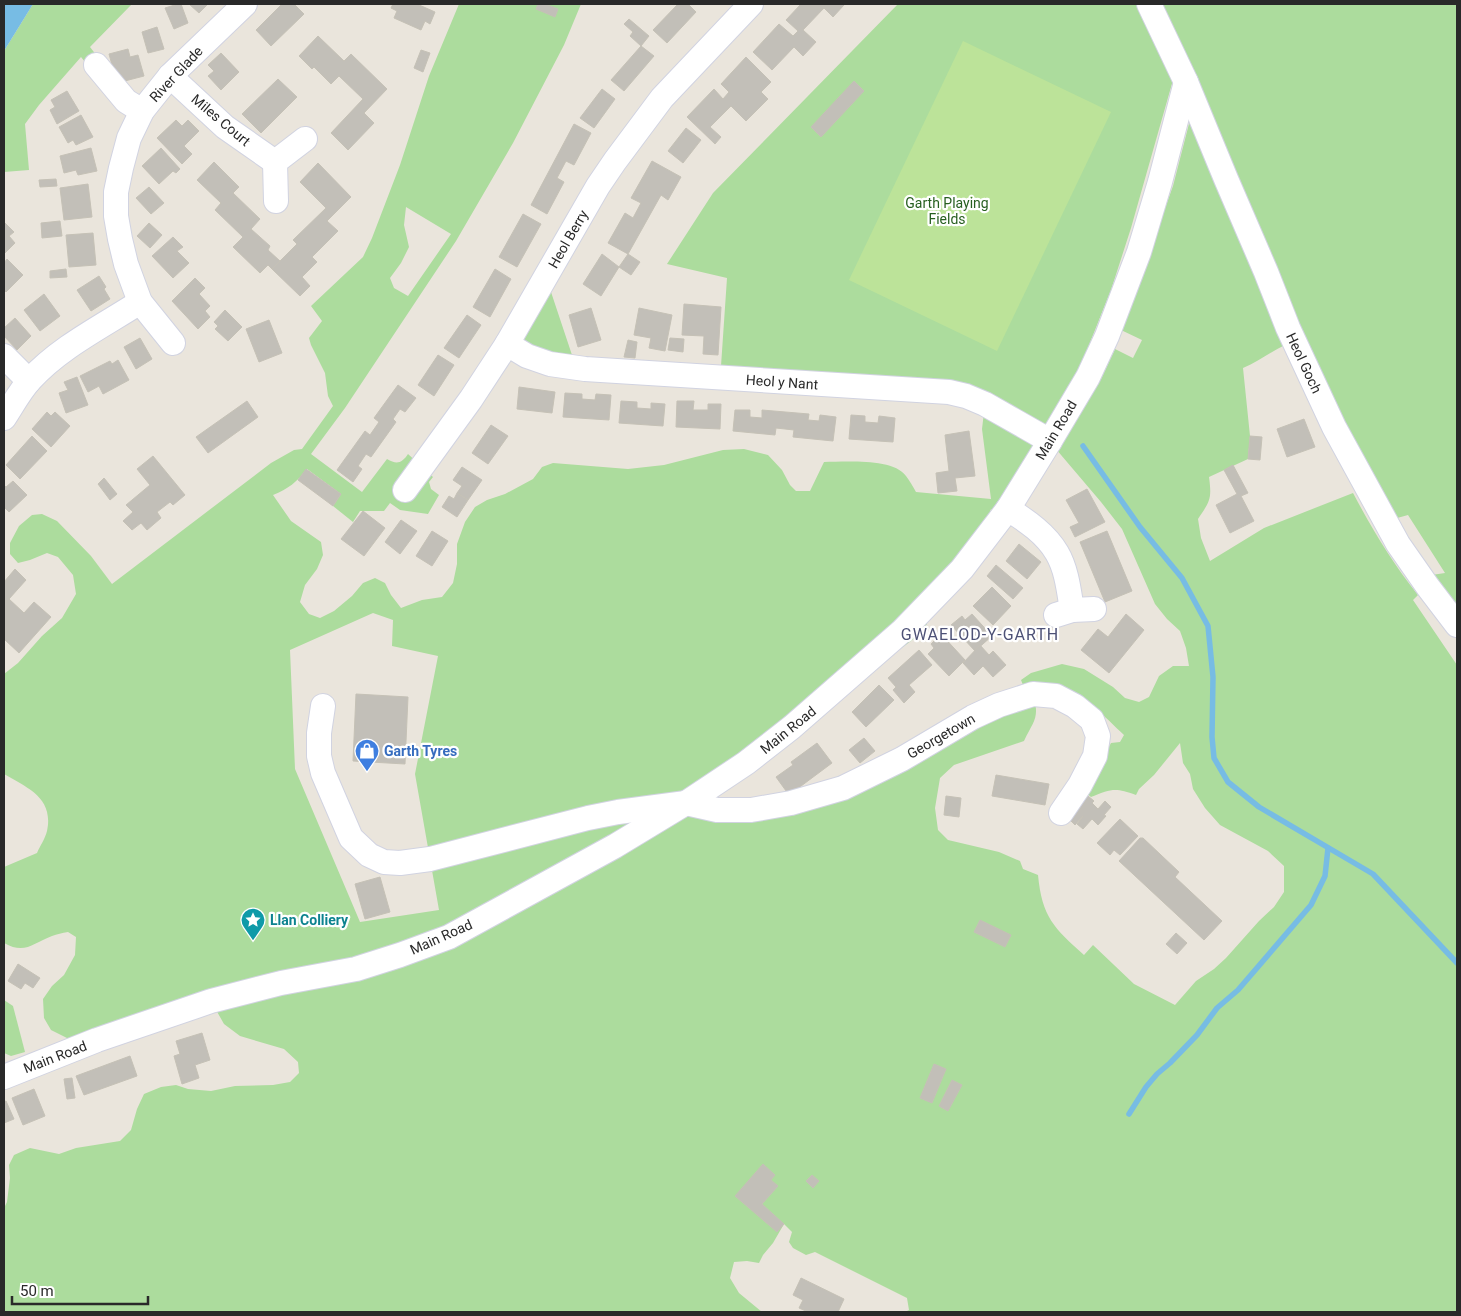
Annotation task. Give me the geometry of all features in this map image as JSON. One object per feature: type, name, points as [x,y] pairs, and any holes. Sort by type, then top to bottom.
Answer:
[{"type":"street","name":"River Glade","points":[[173,342],[140,302],[126,264],[116,216],[116,192],[120,168],[129,138],[142,111],[170,76],[246,4]]},
{"type":"street","name":"Heol Berry","points":[[405,490],[471,399],[507,344],[615,160],[662,98],[751,4]]},
{"type":"street","points":[[1149,4],[1186,82]]},
{"type":"street","points":[[96,65],[126,102],[142,111]]},
{"type":"street","name":"Miles Court","points":[[170,76],[225,127],[274,162]]},
{"type":"street","name":"Main Road","points":[[4,1077],[97,1040],[211,1001],[281,983],[356,969],[449,937],[615,846],[686,803],[754,757],[858,671],[902,631],[962,568],[1008,508],[1088,377],[1107,336],[1141,243],[1160,182],[1186,82]]},
{"type":"street","name":"Heol Goch","points":[[1186,82],[1288,328],[1334,427],[1398,544],[1457,625]]},
{"type":"street","points":[[276,201],[274,162],[305,139]]},
{"type":"street","points":[[4,418],[29,381],[44,366],[65,350],[140,302]]},
{"type":"street","name":"Heol y Nant","points":[[507,344],[526,356],[550,364],[585,369],[949,392],[966,396],[985,404],[1050,442]]},
{"type":"street","points":[[4,356],[29,381]]},
{"type":"street","points":[[1008,508],[1031,524],[1048,540],[1058,555],[1065,574],[1074,612]]},
{"type":"street","name":"Georgetown","points":[[686,803],[717,810],[751,810],[791,803],[843,788],[902,759],[973,717],[999,705],[1033,694],[1056,696],[1075,706],[1092,720],[1098,736],[1095,756],[1080,785],[1061,813]]},
{"type":"street","points":[[323,706],[319,733],[319,756],[322,772],[351,838],[368,855],[384,862],[400,863],[430,859],[588,818],[686,803]]},
{"type":"green space","points":[[33,4],[132,4],[90,47],[100,60],[90,68],[81,57],[25,124],[29,170],[4,172],[4,51]]},
{"type":"green space","name":"Garth Playing Fields","points":[[459,4],[581,4],[564,45],[513,143],[456,241],[345,408],[311,454],[362,492],[387,459],[399,462],[408,454],[433,477],[429,482],[431,489],[439,495],[428,514],[400,510],[390,503],[384,511],[360,511],[353,522],[333,506],[341,494],[307,469],[292,485],[273,495],[291,521],[321,542],[323,555],[317,569],[305,585],[300,602],[309,614],[320,618],[334,611],[352,596],[363,583],[375,578],[385,583],[401,608],[422,600],[442,597],[453,583],[457,564],[457,544],[465,522],[475,507],[533,479],[542,467],[553,463],[628,469],[664,465],[723,450],[744,449],[768,455],[782,470],[790,485],[796,491],[810,491],[824,462],[868,462],[891,466],[900,470],[916,492],[991,499],[982,429],[985,404],[721,366],[727,278],[667,264],[713,193],[898,4],[1139,4],[1173,80],[1131,228],[1111,290],[1075,380],[1088,377],[1101,379],[1115,349],[1133,358],[1142,340],[1121,330],[1173,186],[1191,116],[1285,345],[1243,368],[1250,436],[1248,459],[1209,477],[1209,499],[1198,519],[1201,538],[1210,561],[1264,528],[1353,493],[1383,546],[1418,595],[1413,600],[1457,665],[1457,1312],[905,1312],[909,1310],[907,1298],[815,1252],[806,1255],[793,1248],[789,1242],[792,1232],[784,1224],[759,1263],[747,1261],[734,1262],[730,1278],[739,1293],[762,1312],[4,1312],[4,1208],[7,1202],[10,1178],[9,1165],[14,1155],[30,1148],[59,1154],[76,1148],[120,1141],[131,1130],[144,1094],[161,1087],[176,1085],[188,1089],[211,1091],[235,1086],[273,1085],[290,1082],[299,1073],[298,1062],[284,1049],[240,1036],[224,1024],[211,1001],[69,1039],[51,1030],[44,1018],[43,999],[52,986],[64,975],[75,955],[76,937],[68,932],[62,933],[23,948],[4,943],[4,867],[37,853],[47,831],[48,820],[47,810],[37,795],[4,774],[4,674],[18,663],[42,636],[62,618],[76,594],[73,575],[58,557],[47,553],[18,563],[10,554],[10,543],[19,526],[32,515],[42,514],[57,521],[91,556],[112,584],[271,463],[294,450],[302,449],[333,406],[328,396],[325,373],[309,338],[322,321],[311,306],[363,257],[400,165],[429,76]],"holes":[[[406,207],[451,234],[408,296],[394,288],[390,278],[401,263],[409,247],[404,225]],[[1050,442],[1122,529],[1155,604],[1180,631],[1186,648],[1189,666],[1173,666],[1159,676],[1149,697],[1139,702],[1125,698],[1113,687],[1084,669],[1062,664],[1031,673],[1021,680],[1023,685],[1055,684],[1073,691],[1092,705],[1124,735],[1120,742],[1111,743],[1085,792],[1091,797],[1113,790],[1136,795],[1139,789],[1154,775],[1180,743],[1183,763],[1190,774],[1193,789],[1205,808],[1220,825],[1268,851],[1284,866],[1284,892],[1274,907],[1226,958],[1196,981],[1175,1005],[1134,984],[1093,945],[1084,955],[1074,946],[1057,929],[1046,912],[1038,875],[1023,869],[1020,861],[999,852],[948,840],[938,830],[935,808],[940,778],[954,765],[1024,741],[1036,714],[1033,694],[866,766],[812,786],[758,801],[687,803],[858,671],[903,647],[919,635],[927,624],[926,607],[988,518],[991,509],[1000,519]],[[373,613],[393,620],[392,646],[438,656],[415,774],[439,910],[360,922],[295,769],[290,650]]]},
{"type":"green space","points":[[1154,4],[1457,4],[1457,621],[1425,576],[1445,573],[1408,515],[1390,520],[1350,450]]},
{"type":"green space","name":"Garth Playing Fields","points":[[963,41],[1111,112],[997,351],[849,280]]},
{"type":"green space","points":[[546,277],[576,367],[507,344]]},
{"type":"green space","points":[[4,1000],[13,1006],[25,1052],[11,1056],[4,1053]]},
{"type":"water","points":[[4,4],[33,4],[4,51]]},
{"type":"building","points":[[181,4],[188,23],[174,29],[165,8]]},
{"type":"building","points":[[189,4],[208,4],[199,13]]},
{"type":"building","points":[[282,4],[294,4],[304,14],[271,46],[256,30]]},
{"type":"building","points":[[393,4],[417,4],[435,12],[430,24],[425,21],[421,30],[394,18],[397,11],[391,8]]},
{"type":"building","points":[[538,4],[545,4],[558,9],[555,17],[536,9]]},
{"type":"building","points":[[678,4],[688,4],[696,12],[667,43],[653,30]]},
{"type":"building","points":[[801,4],[844,5],[833,17],[824,8],[803,30],[816,42],[803,56],[794,47],[772,70],[753,52],[779,24],[793,36],[798,31],[786,20]]},
{"type":"building","points":[[629,19],[649,36],[641,46],[630,36],[633,32],[624,24]]},
{"type":"building","points":[[157,27],[164,49],[148,53],[142,32]]},
{"type":"building","points":[[318,36],[344,61],[351,54],[387,89],[364,113],[374,123],[348,150],[331,133],[363,99],[339,76],[331,84],[314,67],[312,69],[299,56]]},
{"type":"building","points":[[641,46],[654,56],[624,91],[611,80]]},
{"type":"building","points":[[128,49],[130,57],[138,55],[144,76],[117,83],[109,54]]},
{"type":"building","points":[[421,50],[430,53],[423,72],[414,68]]},
{"type":"building","points":[[221,53],[239,72],[221,90],[208,76],[214,71],[208,65]]},
{"type":"building","points":[[746,57],[771,82],[761,92],[768,99],[746,121],[731,106],[710,127],[721,137],[715,144],[687,117],[714,89],[723,99],[729,92],[721,84]]},
{"type":"building","points":[[278,79],[297,97],[261,133],[242,114]]},
{"type":"building","points":[[854,81],[864,91],[821,137],[811,127]]},
{"type":"building","points":[[602,89],[615,99],[594,128],[580,118]]},
{"type":"building","points":[[67,91],[79,111],[57,124],[50,110],[55,107],[51,100]]},
{"type":"building","points":[[81,115],[93,137],[76,145],[73,140],[68,143],[59,127]]},
{"type":"building","points":[[176,120],[182,126],[188,120],[199,131],[184,146],[192,154],[182,164],[157,138]]},
{"type":"building","points":[[574,124],[591,133],[574,165],[566,161],[557,178],[564,182],[547,214],[531,205]]},
{"type":"building","points":[[686,128],[701,140],[683,163],[668,151]]},
{"type":"building","points":[[91,148],[97,171],[78,175],[76,170],[64,173],[60,156]]},
{"type":"building","points":[[161,148],[180,169],[176,173],[173,171],[159,184],[142,166]]},
{"type":"building","points":[[652,161],[681,177],[668,200],[661,195],[628,254],[608,243],[625,213],[633,218],[641,203],[631,198]]},
{"type":"building","points":[[214,162],[239,187],[233,193],[260,219],[251,229],[270,246],[268,250],[280,261],[272,269],[268,265],[260,273],[233,247],[243,237],[215,210],[221,203],[197,180]]},
{"type":"building","points":[[318,163],[351,197],[327,221],[338,231],[312,257],[317,262],[302,277],[310,286],[300,296],[272,269],[297,244],[293,240],[326,208],[300,182]]},
{"type":"building","points":[[56,179],[57,186],[40,187],[39,180]]},
{"type":"building","points":[[88,184],[92,217],[64,220],[60,188]]},
{"type":"building","points":[[149,187],[164,203],[151,214],[136,198]]},
{"type":"building","points":[[523,214],[541,224],[517,267],[499,257]]},
{"type":"building","points":[[60,221],[62,236],[42,238],[41,223]]},
{"type":"building","points":[[4,222],[14,232],[9,236],[15,243],[4,254]]},
{"type":"building","points":[[149,223],[162,235],[150,248],[137,236]]},
{"type":"building","points":[[93,233],[96,265],[69,267],[66,235]]},
{"type":"building","points":[[173,237],[183,247],[177,251],[189,263],[173,278],[152,256]]},
{"type":"building","points":[[602,254],[619,267],[601,296],[583,284]]},
{"type":"building","points":[[628,254],[640,262],[631,275],[619,267]]},
{"type":"building","points":[[7,259],[23,275],[6,292],[4,290],[4,263]]},
{"type":"building","points":[[66,269],[67,277],[50,278],[50,271]]},
{"type":"building","points":[[495,269],[511,279],[490,317],[473,307]]},
{"type":"building","points":[[99,276],[106,287],[104,289],[110,299],[91,311],[77,290]]},
{"type":"building","points":[[195,278],[205,288],[199,294],[210,306],[205,311],[210,317],[198,329],[172,301]]},
{"type":"building","points":[[44,294],[60,316],[40,331],[24,310]]},
{"type":"building","points":[[684,304],[721,307],[718,355],[703,354],[704,336],[682,335]]},
{"type":"building","points":[[591,308],[601,340],[578,347],[569,315]]},
{"type":"building","points":[[639,308],[672,315],[665,351],[649,348],[651,338],[634,335]]},
{"type":"building","points":[[225,310],[242,327],[228,341],[215,329],[218,326],[214,322]]},
{"type":"building","points":[[467,315],[481,325],[459,358],[444,348]]},
{"type":"building","points":[[15,318],[31,336],[17,350],[4,336],[4,328]]},
{"type":"building","points":[[269,320],[282,353],[259,362],[246,329]]},
{"type":"building","points":[[140,338],[152,359],[136,369],[124,347]]},
{"type":"building","points":[[670,338],[684,339],[683,352],[668,350]]},
{"type":"building","points":[[628,340],[637,342],[635,358],[624,357]]},
{"type":"building","points":[[438,355],[454,365],[434,396],[418,385]]},
{"type":"building","points":[[118,360],[129,380],[103,394],[99,386],[88,392],[80,376],[110,361],[112,364]]},
{"type":"building","points":[[77,377],[88,405],[66,413],[59,393],[68,390],[64,382]]},
{"type":"building","points":[[398,385],[416,398],[405,412],[400,409],[393,419],[396,422],[371,457],[366,454],[358,466],[362,469],[353,482],[337,470],[365,431],[370,435],[379,422],[374,418]]},
{"type":"building","points":[[519,387],[555,392],[552,413],[517,409]]},
{"type":"building","points":[[565,393],[582,394],[582,399],[595,400],[596,394],[611,395],[609,420],[563,417]]},
{"type":"building","points":[[247,401],[258,417],[208,453],[196,437]]},
{"type":"building","points":[[621,401],[637,402],[637,408],[651,409],[651,403],[665,404],[663,426],[619,423]]},
{"type":"building","points":[[677,401],[694,401],[693,410],[708,410],[708,404],[721,404],[720,429],[676,427]]},
{"type":"building","points":[[735,410],[750,410],[750,417],[762,418],[762,410],[809,414],[808,420],[819,421],[820,415],[836,417],[833,441],[793,437],[794,430],[776,428],[775,435],[733,431]]},
{"type":"building","points":[[47,412],[51,416],[55,412],[70,426],[51,447],[32,429]]},
{"type":"building","points":[[851,415],[865,416],[865,422],[878,423],[879,416],[895,418],[893,442],[849,439]]},
{"type":"building","points":[[1304,419],[1315,447],[1287,457],[1277,429]]},
{"type":"building","points":[[491,425],[508,436],[488,464],[472,453]]},
{"type":"building","points":[[969,431],[975,476],[955,478],[957,491],[938,493],[936,473],[949,471],[945,435]]},
{"type":"building","points":[[32,436],[47,451],[20,479],[6,465]]},
{"type":"building","points":[[1250,436],[1262,437],[1260,460],[1248,459]]},
{"type":"building","points":[[153,456],[185,495],[173,505],[170,502],[157,512],[161,518],[147,530],[141,523],[132,530],[123,521],[133,512],[126,505],[150,485],[137,469]]},
{"type":"building","points":[[1233,465],[1248,493],[1241,496],[1254,521],[1230,533],[1216,505],[1237,494],[1224,470]]},
{"type":"building","points":[[462,467],[482,480],[468,500],[457,493],[462,486],[453,480]]},
{"type":"building","points":[[306,469],[341,494],[333,506],[298,480]]},
{"type":"building","points":[[104,478],[117,494],[110,500],[98,484]]},
{"type":"building","points":[[13,481],[27,495],[9,512],[4,507],[4,485],[6,487]]},
{"type":"building","points":[[1087,489],[1105,522],[1075,537],[1070,527],[1079,523],[1066,500]]},
{"type":"building","points":[[457,493],[468,500],[457,517],[442,507],[449,496],[454,499]]},
{"type":"building","points":[[363,511],[385,528],[364,556],[341,539]]},
{"type":"building","points":[[401,520],[417,531],[400,554],[385,542]]},
{"type":"building","points":[[432,531],[448,541],[432,566],[416,556]]},
{"type":"building","points":[[1107,531],[1132,591],[1105,602],[1080,542]]},
{"type":"building","points":[[1019,544],[1041,562],[1027,579],[1006,561]]},
{"type":"building","points":[[996,565],[1023,588],[1013,599],[987,576]]},
{"type":"building","points":[[15,569],[26,580],[9,599],[24,613],[34,602],[51,617],[19,653],[4,639],[4,582]]},
{"type":"building","points":[[992,587],[1011,606],[993,625],[973,606]]},
{"type":"building","points":[[972,614],[992,636],[975,651],[951,625],[962,616],[965,620]]},
{"type":"building","points":[[1126,614],[1144,630],[1109,673],[1081,650],[1098,629],[1108,637]]},
{"type":"building","points":[[941,634],[965,660],[949,676],[928,654],[934,648],[931,644]]},
{"type":"building","points":[[980,645],[989,655],[993,651],[1006,665],[993,677],[983,666],[974,675],[963,663]]},
{"type":"building","points":[[919,650],[932,665],[909,685],[915,692],[904,703],[893,690],[896,687],[888,678]]},
{"type":"building","points":[[879,685],[894,700],[866,727],[852,712]]},
{"type":"building","points":[[356,694],[408,697],[405,764],[353,761]]},
{"type":"building","points":[[864,738],[875,751],[860,763],[849,750]]},
{"type":"building","points":[[817,743],[832,763],[789,795],[776,777],[793,765],[791,762]]},
{"type":"building","points":[[996,775],[1049,784],[1045,805],[992,796]]},
{"type":"building","points":[[1082,791],[1094,801],[1092,803],[1098,809],[1105,801],[1111,807],[1098,825],[1092,819],[1083,829],[1077,824],[1083,816],[1075,825],[1066,816]]},
{"type":"building","points":[[946,796],[961,798],[959,817],[944,815]]},
{"type":"building","points":[[1120,819],[1138,836],[1120,855],[1114,850],[1110,855],[1097,843]]},
{"type":"building","points":[[1140,838],[1143,838],[1179,872],[1175,877],[1222,921],[1204,940],[1119,861]]},
{"type":"building","points":[[380,877],[390,912],[365,919],[355,884]]},
{"type":"building","points":[[980,920],[1011,935],[1005,947],[974,932]]},
{"type":"building","points":[[1176,933],[1187,943],[1177,954],[1166,944]]},
{"type":"building","points":[[18,964],[40,978],[33,988],[25,983],[21,989],[8,981]]},
{"type":"building","points":[[202,1033],[210,1060],[195,1065],[199,1078],[182,1084],[174,1056],[180,1054],[176,1041]]},
{"type":"building","points":[[130,1056],[137,1076],[84,1095],[76,1076]]},
{"type":"building","points":[[934,1064],[946,1069],[932,1103],[920,1098]]},
{"type":"building","points":[[72,1078],[75,1098],[67,1099],[64,1079]]},
{"type":"building","points":[[952,1080],[962,1085],[948,1111],[939,1106]]},
{"type":"building","points":[[34,1089],[45,1116],[23,1125],[12,1098]]},
{"type":"building","points":[[6,1101],[14,1119],[4,1123],[4,1102]]},
{"type":"building","points":[[763,1164],[775,1175],[771,1180],[778,1186],[762,1204],[784,1224],[777,1232],[735,1196]]},
{"type":"building","points":[[812,1175],[819,1181],[813,1188],[806,1181]]},
{"type":"building","points":[[801,1278],[844,1299],[838,1312],[808,1312],[799,1308],[803,1300],[793,1295]]},
{"type":"waterway","points":[[1083,446],[1140,527],[1182,578],[1208,626],[1213,677],[1212,737],[1214,758],[1228,782],[1259,807],[1373,874],[1457,963]]},
{"type":"waterway","points":[[1129,1114],[1146,1087],[1157,1074],[1197,1035],[1217,1008],[1238,990],[1311,905],[1325,876],[1328,848]]},
{"type":"place","name":"Garth Tyres","points":[[367,772]]},
{"type":"place","name":"Llan Colliery","points":[[253,941]]},
{"type":"district","name":"GWAELOD-Y-GARTH","points":[[980,634]]}]
